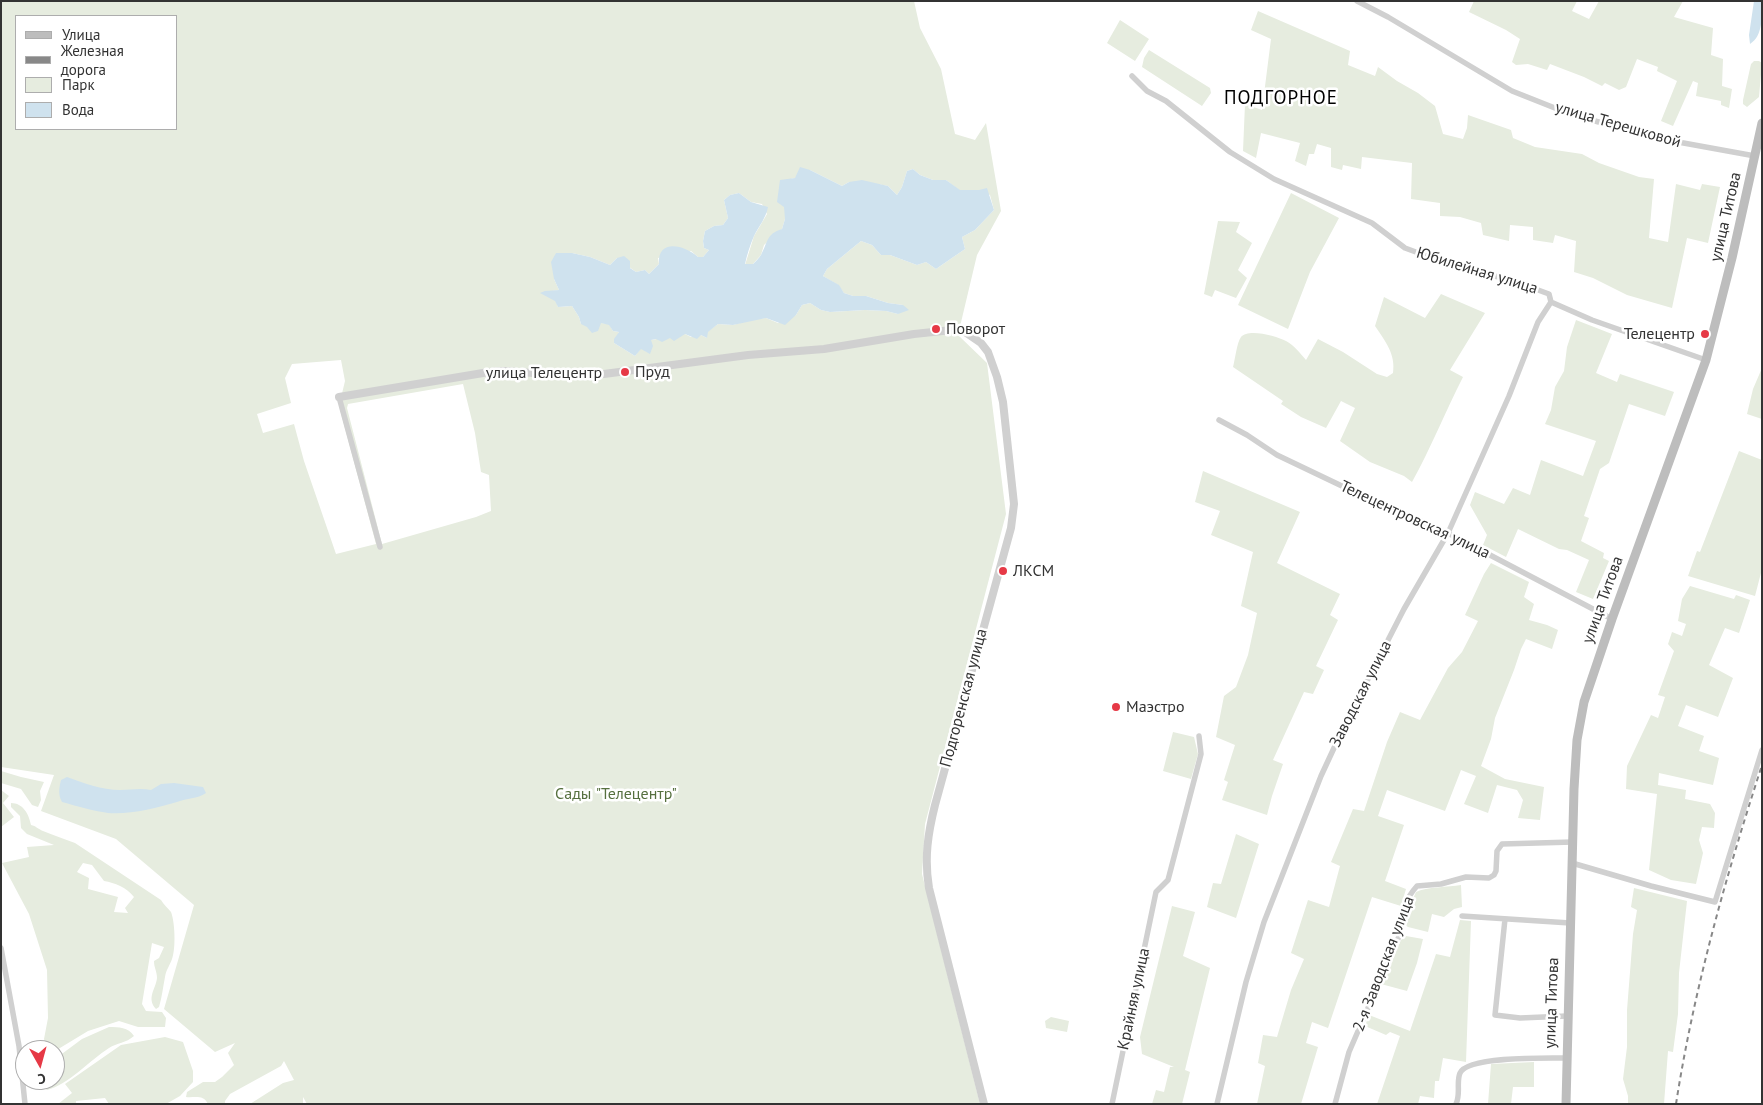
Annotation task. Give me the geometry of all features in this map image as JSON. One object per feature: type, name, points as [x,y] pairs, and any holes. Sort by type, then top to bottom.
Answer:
[{"type":"main road","name":"улица Титова","points":[[1566,1104],[1567,1016],[1577,740],[1586,695],[1706,360],[1732,258],[1762,123]]},
{"type":"street","name":"улица Терешковой","points":[[1357,1],[1388,17],[1512,91],[1570,114],[1656,138],[1755,156]]},
{"type":"street","name":"Юбилейная улица","points":[[1132,76],[1147,91],[1166,101],[1230,152],[1274,179],[1372,223],[1405,248],[1462,269],[1508,278],[1549,294],[1551,302],[1592,320],[1706,360]]},
{"type":"street","name":"Заводская улица","points":[[1218,1104],[1246,982],[1263,928],[1321,776],[1347,720],[1404,609],[1448,533],[1509,396],[1538,322],[1551,302]]},
{"type":"street","name":"Подгоренская улица","points":[[934,332],[952,330],[966,332],[981,343],[992,360],[1003,402],[1014,504],[1011,528],[950,746],[926,848],[926,874],[929,888],[984,1104]]},
{"type":"street","name":"улица Телецентр","points":[[380,548],[339,397],[489,372],[562,375],[604,374],[748,355],[824,349],[934,332]]},
{"type":"street","name":"Телецентровская улица","points":[[1219,420],[1247,435],[1277,455],[1448,533],[1612,619]]},
{"type":"street","name":"Крайняя улица","points":[[1112,1104],[1155,894],[1168,880],[1202,754],[1199,736]]},
{"type":"street","points":[[1572,863],[1715,902],[1762,750]]},
{"type":"street","name":"2-я Заводская улица","points":[[1335,1104],[1349,1052],[1400,934],[1400,921],[1410,894],[1417,886],[1441,884],[1466,877],[1489,878],[1496,871],[1497,851],[1502,844],[1573,842]]},
{"type":"street","points":[[1462,916],[1570,923]]},
{"type":"street","points":[[1505,919],[1494,1015],[1533,1018],[1567,1016]]},
{"type":"street","points":[[1,948],[19,1046],[25,1104]]},
{"type":"street","points":[[1456,1104],[1460,1074],[1465,1067],[1493,1060],[1566,1058]]},
{"type":"green space","name":"Сады \"Телецентр\"","points":[[1,1],[914,1],[920,28],[941,69],[955,134],[975,140],[986,123],[1001,211],[977,255],[958,335],[987,363],[1006,514],[925,824],[922,874],[980,1104],[307,1104],[303,1097],[303,1104],[250,1104],[283,1083],[294,1080],[284,1061],[281,1066],[230,1094],[225,1104],[208,1104],[204,1099],[198,1097],[186,1097],[187,1092],[203,1082],[215,1082],[234,1065],[228,1053],[235,1043],[215,1052],[164,1009],[194,905],[116,839],[41,811],[54,775],[1,767]],"holes":[[[913,169],[920,175],[933,180],[946,180],[959,190],[979,190],[990,195],[994,210],[975,230],[962,237],[965,249],[936,269],[926,262],[917,265],[890,255],[881,255],[872,245],[861,241],[827,269],[823,276],[838,285],[844,293],[903,305],[898,314],[886,311],[865,310],[830,312],[821,310],[810,303],[802,305],[796,315],[778,323],[766,318],[754,319],[733,325],[718,324],[707,332],[707,338],[701,335],[691,337],[685,334],[651,340],[647,352],[641,348],[635,356],[614,343],[619,332],[613,331],[609,324],[581,324],[572,306],[558,307],[552,291],[559,290],[554,279],[556,253],[572,253],[590,257],[610,265],[617,258],[636,272],[645,270],[649,274],[659,264],[658,258],[691,251],[698,257],[703,257],[709,250],[704,248],[705,231],[714,226],[723,225],[728,218],[724,200],[730,195],[739,193],[751,202],[762,204],[767,214],[754,236],[745,265],[753,264],[761,255],[764,245],[782,229],[785,219],[786,180],[795,178],[810,170],[842,186],[849,182],[877,184],[888,186],[897,195],[902,187],[907,171]],[[341,360],[345,381],[339,406],[376,544],[336,554],[304,461],[294,424],[263,433],[257,414],[291,403],[285,378],[292,364]],[[463,384],[475,433],[481,472],[489,475],[491,511],[382,544],[347,408],[348,404]]]},
{"type":"green space","points":[[1474,1],[1577,1],[1572,11],[1589,19],[1599,1],[1683,1],[1674,17],[1713,28],[1711,55],[1723,59],[1722,86],[1732,89],[1729,108],[1721,105],[1721,101],[1696,96],[1698,83],[1693,81],[1673,126],[1661,121],[1677,81],[1657,71],[1658,67],[1637,59],[1626,87],[1619,90],[1605,83],[1602,86],[1550,64],[1547,70],[1528,64],[1516,65],[1512,62],[1520,39],[1469,12]]},
{"type":"green space","points":[[1258,11],[1350,51],[1348,65],[1375,76],[1378,67],[1418,93],[1435,106],[1443,134],[1463,139],[1467,128],[1468,115],[1511,130],[1513,138],[1535,147],[1582,154],[1599,163],[1639,177],[1654,179],[1649,238],[1668,242],[1676,184],[1700,190],[1702,184],[1720,187],[1708,243],[1687,238],[1672,308],[1627,295],[1593,278],[1574,272],[1576,241],[1555,235],[1553,243],[1533,240],[1533,227],[1510,225],[1509,241],[1483,235],[1481,223],[1460,217],[1440,216],[1440,203],[1411,199],[1412,163],[1362,157],[1361,169],[1343,165],[1342,170],[1331,167],[1331,148],[1317,144],[1314,154],[1309,154],[1306,166],[1295,161],[1300,143],[1261,133],[1256,158],[1243,151],[1245,104],[1262,110],[1271,39],[1251,30]]},
{"type":"green space","points":[[1120,20],[1149,39],[1135,61],[1107,43]]},
{"type":"green space","points":[[1149,50],[1210,88],[1211,93],[1202,106],[1142,67],[1144,58]]},
{"type":"green space","points":[[1754,61],[1762,63],[1759,97],[1747,107],[1743,104],[1743,100],[1751,64]]},
{"type":"green space","points":[[1291,193],[1339,218],[1310,272],[1288,329],[1238,305]]},
{"type":"green space","points":[[1218,221],[1240,222],[1236,232],[1252,243],[1238,270],[1247,278],[1236,298],[1215,290],[1212,297],[1204,294]]},
{"type":"green space","points":[[1441,294],[1485,313],[1450,370],[1463,377],[1412,482],[1404,476],[1370,462],[1340,441],[1355,408],[1341,401],[1326,428],[1301,417],[1281,404],[1283,401],[1233,367],[1241,337],[1245,334],[1256,333],[1270,335],[1286,341],[1306,360],[1318,339],[1343,352],[1377,374],[1387,377],[1393,373],[1393,360],[1389,348],[1375,326],[1384,297],[1425,318]]},
{"type":"green space","points":[[1576,320],[1612,334],[1596,373],[1617,382],[1620,374],[1674,392],[1665,416],[1629,404],[1609,463],[1600,469],[1584,516],[1589,518],[1581,541],[1604,553],[1603,558],[1609,561],[1593,599],[1576,592],[1589,560],[1567,550],[1559,549],[1518,529],[1506,557],[1483,545],[1487,535],[1470,505],[1475,492],[1504,504],[1513,488],[1530,495],[1541,460],[1583,476],[1596,441],[1545,424],[1551,410],[1555,387],[1564,371],[1567,347]]},
{"type":"green space","points":[[1762,368],[1762,419],[1747,414],[1753,389]]},
{"type":"green space","points":[[1739,451],[1762,460],[1762,569],[1755,596],[1688,576],[1697,551],[1700,552]]},
{"type":"green space","points":[[1203,471],[1300,512],[1277,563],[1340,594],[1330,615],[1338,620],[1316,666],[1324,670],[1313,694],[1304,692],[1273,760],[1283,764],[1267,815],[1222,800],[1228,782],[1224,780],[1235,745],[1216,737],[1224,696],[1236,687],[1248,655],[1257,613],[1241,606],[1253,552],[1211,535],[1220,511],[1195,502]]},
{"type":"green space","points":[[1491,563],[1529,582],[1524,597],[1534,604],[1529,620],[1558,630],[1552,649],[1526,639],[1495,718],[1491,739],[1481,766],[1505,779],[1544,787],[1540,820],[1518,818],[1523,800],[1517,790],[1497,785],[1488,813],[1464,804],[1476,776],[1461,770],[1445,811],[1387,790],[1378,816],[1404,825],[1385,881],[1406,889],[1401,906],[1372,897],[1328,1028],[1312,1022],[1306,1043],[1318,1047],[1301,1104],[1257,1104],[1265,1066],[1258,1063],[1263,1035],[1277,1037],[1291,990],[1304,959],[1291,953],[1308,900],[1329,907],[1340,866],[1331,862],[1353,809],[1364,811],[1387,742],[1400,712],[1420,720],[1448,668],[1462,652],[1478,621],[1465,615]]},
{"type":"green space","points":[[1690,586],[1734,599],[1736,595],[1750,600],[1739,633],[1725,628],[1709,665],[1733,678],[1718,717],[1686,705],[1678,726],[1704,736],[1699,751],[1719,758],[1713,785],[1659,773],[1658,785],[1686,790],[1685,799],[1710,804],[1715,813],[1714,828],[1702,827],[1699,840],[1703,853],[1696,884],[1671,880],[1649,870],[1657,794],[1626,789],[1627,766],[1651,715],[1658,718],[1665,697],[1658,695],[1674,651],[1668,644],[1672,632],[1682,636],[1686,624],[1678,621],[1682,599]]},
{"type":"green space","points":[[1173,732],[1194,737],[1198,754],[1191,779],[1163,771]]},
{"type":"green space","points":[[1,771],[44,782],[40,791],[41,800],[38,807],[32,805],[21,789],[1,783]]},
{"type":"green space","points":[[1,790],[9,796],[3,803],[14,817],[1,827]]},
{"type":"green space","points":[[11,803],[22,807],[29,817],[31,825],[75,843],[161,900],[171,912],[174,929],[174,949],[159,1007],[156,1009],[152,1001],[157,978],[154,961],[159,958],[164,947],[152,943],[142,1004],[146,1011],[162,1012],[166,1018],[165,1027],[138,1027],[119,1021],[88,1031],[65,1045],[65,1040],[44,1040],[48,1018],[47,970],[29,914],[2,863],[29,857],[27,847],[54,845],[27,834],[21,828],[20,816],[11,807]],"holes":[[[83,863],[92,865],[104,881],[120,886],[134,897],[125,908],[128,913],[114,912],[118,897],[88,889],[89,878],[77,872]]]},
{"type":"green space","points":[[1236,834],[1259,844],[1236,918],[1207,907],[1213,883],[1221,884]]},
{"type":"green space","points":[[1461,885],[1462,907],[1454,909],[1444,917],[1432,914],[1428,932],[1408,927],[1404,924],[1404,919],[1416,892]]},
{"type":"green space","points":[[1634,888],[1687,901],[1679,973],[1678,1014],[1673,1052],[1668,1051],[1664,1104],[1628,1104],[1628,1096],[1623,1079],[1627,1047],[1627,1010],[1633,934],[1637,910],[1631,907]]},
{"type":"green space","points":[[1172,906],[1195,912],[1183,956],[1210,968],[1185,1070],[1190,1072],[1182,1104],[1152,1104],[1156,1090],[1164,1092],[1170,1067],[1174,1067],[1142,1054],[1140,1037]]},
{"type":"green space","points":[[1460,920],[1471,921],[1466,1062],[1443,1058],[1439,1081],[1435,1081],[1434,1098],[1420,1096],[1418,1104],[1377,1104],[1400,1036],[1390,1032],[1386,1035],[1365,1026],[1369,1015],[1410,1031],[1436,954],[1450,957]]},
{"type":"green space","points":[[1406,936],[1423,939],[1407,991],[1381,984],[1401,940]]},
{"type":"green space","points":[[1051,1017],[1069,1021],[1067,1032],[1046,1028],[1045,1021]]},
{"type":"green space","points":[[109,1027],[126,1029],[134,1036],[109,1048],[65,1082],[65,1052],[82,1039]]},
{"type":"green space","points":[[165,1037],[183,1042],[193,1071],[193,1082],[180,1096],[166,1104],[109,1104],[105,1098],[76,1101],[76,1104],[58,1104],[72,1093],[65,1084],[121,1045]]},
{"type":"green space","points":[[1534,1062],[1534,1087],[1513,1087],[1511,1104],[1488,1104],[1491,1064]]},
{"type":"water","points":[[1754,1],[1762,1],[1762,20],[1760,31],[1750,44],[1749,35]]},
{"type":"water","points":[[800,167],[842,186],[849,182],[862,180],[888,186],[897,195],[902,187],[907,171],[913,169],[920,175],[933,180],[946,180],[960,190],[987,188],[994,210],[975,230],[962,237],[965,249],[936,269],[926,262],[917,265],[890,255],[881,255],[872,245],[861,241],[827,269],[823,276],[839,285],[844,293],[903,305],[909,310],[898,314],[886,311],[865,310],[830,312],[821,310],[810,303],[802,305],[796,315],[785,325],[766,318],[733,325],[718,324],[708,332],[707,338],[701,335],[697,339],[685,334],[674,341],[670,338],[662,342],[656,339],[651,340],[653,346],[650,354],[641,349],[635,356],[614,343],[614,339],[619,332],[613,331],[609,325],[601,323],[598,331],[592,333],[581,324],[572,306],[558,307],[555,301],[540,293],[559,290],[554,279],[551,262],[556,253],[572,253],[590,257],[610,265],[617,258],[624,256],[630,261],[630,268],[636,272],[645,270],[649,274],[659,264],[662,250],[667,247],[679,247],[698,257],[703,257],[709,250],[704,248],[705,231],[714,226],[723,225],[728,218],[724,200],[730,195],[739,193],[751,202],[768,207],[753,239],[745,264],[753,264],[761,255],[770,236],[782,229],[785,219],[784,207],[777,202],[780,180],[795,178]]},
{"type":"water","points":[[67,777],[93,786],[113,790],[151,790],[161,784],[174,783],[203,787],[206,793],[160,807],[125,813],[108,813],[62,802],[59,794],[60,783],[61,780]]},
{"type":"railway","points":[[1676,1104],[1692,1018],[1712,933],[1762,765]]},
{"type":"place","name":"Поворот","points":[[936,329]]},
{"type":"place","name":"Телецентр","points":[[1705,334]]},
{"type":"place","name":"Пруд","points":[[625,372]]},
{"type":"place","name":"ЛКСМ","points":[[1003,571]]},
{"type":"place","name":"Маэстро","points":[[1116,707]]},
{"type":"district","name":"ПОДГОРНОЕ","points":[[1281,99]]}]
